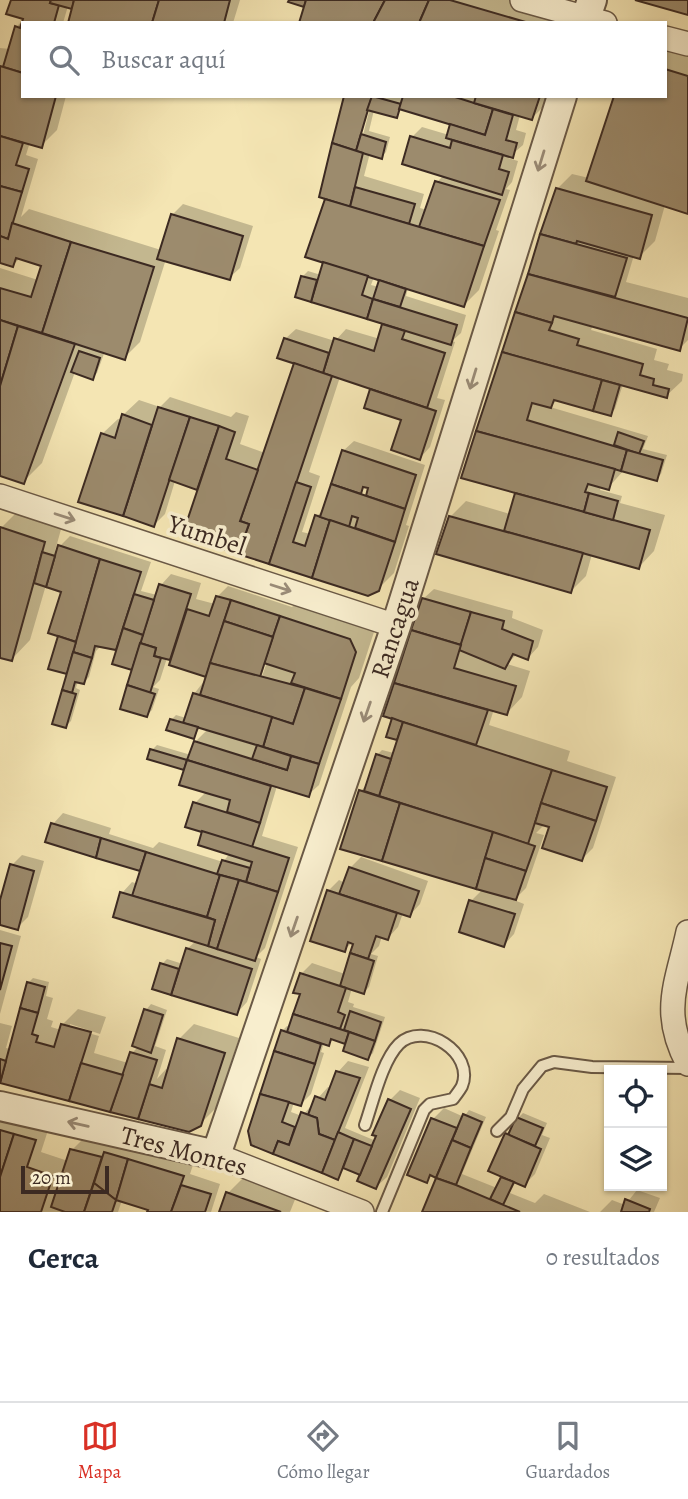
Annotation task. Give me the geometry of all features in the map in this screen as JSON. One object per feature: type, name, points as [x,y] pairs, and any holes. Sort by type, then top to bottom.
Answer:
[{"type":"street","points":[[522,0],[592,16]]},
{"type":"street","points":[[667,39],[688,44]]},
{"type":"street","name":"Rancagua","points":[[216,1155],[396,626],[561,98]]},
{"type":"street","name":"Yumbel","points":[[0,496],[396,626]]},
{"type":"street","points":[[688,932],[674,986],[673,1012],[673,1026],[688,1066]]},
{"type":"street","name":"Tres Montes","points":[[0,1106],[216,1155],[362,1212]]},
{"type":"lane","points":[[365,1125],[384,1071],[398,1045],[408,1038],[419,1036],[436,1039],[456,1051],[464,1074],[462,1085],[453,1099],[430,1104],[424,1110],[382,1212]]},
{"type":"lane","points":[[496,1131],[510,1117],[523,1089],[542,1066],[554,1062],[592,1067],[688,1066]]},
{"type":"building","points":[[11,0],[51,0],[50,3],[59,5],[55,21],[22,21],[23,19],[6,14]]},
{"type":"building","points":[[51,0],[74,0],[72,9],[50,3]]},
{"type":"building","points":[[74,0],[159,0],[153,21],[69,21]]},
{"type":"building","points":[[159,0],[230,0],[225,21],[153,21]]},
{"type":"building","points":[[306,0],[304,7],[288,2]]},
{"type":"building","points":[[306,0],[385,0],[374,21],[300,21]]},
{"type":"building","points":[[385,0],[429,0],[420,21],[374,21]]},
{"type":"building","points":[[429,0],[450,0],[522,21],[420,21]]},
{"type":"building","points":[[635,0],[688,0],[688,15]]},
{"type":"building","points":[[21,25],[21,72],[3,67],[15,26],[20,28]]},
{"type":"building","points":[[0,66],[21,72],[21,98],[55,98],[42,148],[0,136]]},
{"type":"building","points":[[667,70],[688,76],[688,214],[586,181],[613,98],[667,98]]},
{"type":"building","points":[[343,98],[371,98],[356,151],[332,143]]},
{"type":"building","points":[[371,98],[401,104],[397,118],[367,110]]},
{"type":"building","points":[[402,98],[458,98],[493,109],[485,135],[399,109]]},
{"type":"building","points":[[475,98],[539,98],[532,120],[474,103]]},
{"type":"building","points":[[493,109],[513,115],[506,140],[517,143],[513,158],[446,138],[450,124],[485,135]]},
{"type":"building","points":[[361,134],[386,142],[382,159],[356,151]]},
{"type":"building","points":[[0,136],[23,143],[16,165],[29,169],[22,192],[0,186]]},
{"type":"building","points":[[410,136],[450,148],[452,140],[503,155],[499,169],[509,172],[502,195],[402,164]]},
{"type":"building","points":[[332,143],[363,153],[350,207],[319,197]]},
{"type":"building","points":[[435,181],[500,200],[484,246],[419,227]]},
{"type":"building","points":[[0,186],[22,192],[8,239],[0,236]]},
{"type":"building","points":[[355,187],[415,204],[409,224],[350,207]]},
{"type":"building","points":[[556,188],[652,215],[640,259],[577,241],[576,244],[540,234]]},
{"type":"building","points":[[325,199],[484,246],[464,307],[305,257]]},
{"type":"building","points":[[171,214],[243,236],[230,280],[157,259]]},
{"type":"building","points":[[12,223],[71,242],[42,333],[0,320],[0,288],[31,297],[41,266],[16,258],[13,267],[0,263],[0,236],[8,239]]},
{"type":"building","points":[[540,234],[627,258],[615,297],[528,274]]},
{"type":"building","points":[[71,242],[154,267],[125,360],[42,333]]},
{"type":"building","points":[[323,262],[368,276],[362,295],[373,299],[367,319],[311,302]]},
{"type":"building","points":[[528,274],[688,318],[680,351],[554,316],[552,323],[515,312]]},
{"type":"building","points":[[301,276],[317,280],[311,302],[295,297]]},
{"type":"building","points":[[379,280],[406,289],[400,307],[373,299]]},
{"type":"building","points":[[373,299],[457,325],[451,345],[367,319]]},
{"type":"building","points":[[515,312],[552,323],[549,330],[579,339],[577,345],[643,364],[640,375],[654,379],[653,385],[669,389],[667,398],[502,352]]},
{"type":"building","points":[[0,320],[18,326],[0,386]]},
{"type":"building","points":[[382,324],[405,331],[402,339],[445,353],[427,408],[323,373],[334,338],[374,351]]},
{"type":"building","points":[[18,326],[75,344],[24,484],[0,476],[0,386]]},
{"type":"building","points":[[284,338],[329,353],[323,373],[277,358]]},
{"type":"building","points":[[79,351],[100,358],[93,380],[71,372]]},
{"type":"building","points":[[502,352],[602,380],[593,411],[554,400],[551,408],[532,403],[527,420],[627,450],[621,471],[476,431]]},
{"type":"building","points":[[294,363],[332,376],[269,564],[238,554],[249,524],[240,521]]},
{"type":"building","points":[[602,380],[620,385],[611,416],[593,411]]},
{"type":"building","points":[[370,389],[436,411],[420,460],[391,450],[401,420],[364,408]]},
{"type":"building","points":[[158,407],[190,417],[154,527],[123,516]]},
{"type":"building","points":[[122,414],[152,425],[123,516],[78,502],[101,433],[115,438]]},
{"type":"building","points":[[190,417],[219,426],[197,490],[169,480]]},
{"type":"building","points":[[219,426],[235,432],[226,459],[258,470],[240,521],[249,524],[238,554],[182,536]]},
{"type":"building","points":[[476,431],[615,469],[609,490],[588,484],[585,492],[589,493],[584,512],[461,478]]},
{"type":"building","points":[[618,432],[644,441],[639,454],[614,445]]},
{"type":"building","points":[[342,450],[416,475],[405,509],[366,496],[368,488],[363,487],[361,494],[331,484]]},
{"type":"building","points":[[627,450],[663,460],[657,481],[621,471]]},
{"type":"building","points":[[296,482],[311,487],[293,542],[305,546],[315,515],[330,520],[312,578],[269,564]]},
{"type":"building","points":[[331,484],[405,509],[395,542],[355,528],[358,518],[352,516],[349,527],[320,517]]},
{"type":"building","points":[[515,493],[650,530],[639,569],[504,531]]},
{"type":"building","points":[[589,493],[618,501],[613,520],[584,512]]},
{"type":"building","points":[[449,516],[583,553],[571,593],[436,554]]},
{"type":"building","points":[[330,520],[395,542],[379,591],[368,596],[312,578]]},
{"type":"building","points":[[0,527],[45,542],[12,661],[0,658]]},
{"type":"building","points":[[58,545],[100,559],[76,642],[48,633],[61,592],[46,587]]},
{"type":"building","points":[[42,552],[55,556],[46,587],[34,583]]},
{"type":"building","points":[[100,559],[141,572],[116,650],[95,646],[92,658],[73,652]]},
{"type":"building","points":[[159,584],[191,594],[170,660],[154,656],[156,648],[140,643]]},
{"type":"building","points":[[134,594],[154,600],[143,635],[123,628]]},
{"type":"building","points":[[216,596],[231,600],[206,677],[169,665],[187,609],[209,616]]},
{"type":"building","points":[[422,598],[471,612],[461,645],[411,630]]},
{"type":"building","points":[[231,600],[280,616],[273,637],[224,621]]},
{"type":"building","points":[[471,612],[504,621],[502,629],[533,641],[528,660],[513,654],[505,669],[459,650]]},
{"type":"building","points":[[280,616],[350,639],[356,652],[341,699],[291,683],[295,673],[264,663]]},
{"type":"building","points":[[224,621],[273,637],[260,677],[210,663]]},
{"type":"building","points":[[123,628],[143,635],[132,670],[112,664]]},
{"type":"building","points":[[411,630],[461,645],[454,668],[516,686],[507,715],[394,683]]},
{"type":"building","points":[[58,636],[76,642],[67,674],[48,669]]},
{"type":"building","points":[[140,643],[156,648],[154,656],[161,658],[150,693],[127,685]]},
{"type":"building","points":[[73,652],[92,658],[84,684],[75,682],[72,693],[62,690]]},
{"type":"building","points":[[210,663],[305,688],[293,724],[200,695]]},
{"type":"building","points":[[394,683],[488,710],[476,745],[383,716]]},
{"type":"building","points":[[127,685],[155,694],[147,717],[120,709]]},
{"type":"building","points":[[305,688],[341,699],[319,764],[263,747],[272,717],[293,724]]},
{"type":"building","points":[[62,690],[76,694],[66,728],[52,724]]},
{"type":"building","points":[[193,693],[272,717],[263,747],[183,723]]},
{"type":"building","points":[[392,718],[403,722],[397,740],[386,737]]},
{"type":"building","points":[[170,719],[198,727],[194,739],[166,730]]},
{"type":"building","points":[[403,722],[552,770],[528,844],[379,796]]},
{"type":"building","points":[[194,741],[287,770],[291,756],[319,764],[309,797],[187,760]]},
{"type":"building","points":[[257,745],[291,756],[287,770],[252,759]]},
{"type":"building","points":[[150,749],[187,760],[184,770],[147,759]]},
{"type":"building","points":[[376,754],[391,759],[379,796],[364,791]]},
{"type":"building","points":[[187,760],[271,786],[260,823],[227,812],[230,800],[179,785]]},
{"type":"building","points":[[552,770],[607,787],[596,821],[541,803]]},
{"type":"building","points":[[359,790],[400,803],[382,861],[340,849]]},
{"type":"building","points":[[193,802],[260,823],[252,847],[185,827]]},
{"type":"building","points":[[400,803],[493,832],[476,889],[382,861]]},
{"type":"building","points":[[541,803],[596,821],[582,861],[542,848],[549,827],[535,823]]},
{"type":"building","points":[[51,823],[101,838],[96,858],[45,842]]},
{"type":"building","points":[[202,831],[289,858],[278,892],[246,882],[252,862],[198,845]]},
{"type":"building","points":[[493,832],[535,846],[526,871],[485,858]]},
{"type":"building","points":[[101,838],[146,852],[140,871],[96,858]]},
{"type":"building","points":[[146,852],[220,875],[207,917],[132,896]]},
{"type":"building","points":[[485,858],[526,871],[516,900],[476,889]]},
{"type":"building","points":[[222,860],[250,868],[246,882],[217,874]]},
{"type":"building","points":[[10,864],[34,871],[18,930],[0,925],[0,900]]},
{"type":"building","points":[[349,867],[419,891],[410,917],[339,894]]},
{"type":"building","points":[[220,875],[239,880],[217,949],[208,946],[215,920],[207,917]]},
{"type":"building","points":[[239,880],[278,892],[255,961],[217,949]]},
{"type":"building","points":[[327,890],[397,913],[388,940],[376,936],[368,959],[350,953],[353,944],[348,942],[345,952],[310,941]]},
{"type":"building","points":[[120,892],[215,920],[208,946],[113,917]]},
{"type":"building","points":[[469,900],[515,914],[504,947],[459,932]]},
{"type":"building","points":[[0,943],[12,946],[0,990]]},
{"type":"building","points":[[186,948],[252,969],[237,1015],[171,995]]},
{"type":"building","points":[[350,953],[374,961],[364,994],[340,986]]},
{"type":"building","points":[[160,963],[179,969],[171,995],[152,989]]},
{"type":"building","points":[[300,973],[346,988],[338,1012],[345,1015],[340,1029],[293,1014],[300,994],[293,993]]},
{"type":"building","points":[[27,982],[45,987],[38,1013],[20,1008]]},
{"type":"building","points":[[20,1008],[38,1013],[32,1034],[38,1036],[36,1042],[54,1047],[61,1024],[91,1032],[69,1101],[0,1083]]},
{"type":"building","points":[[144,1009],[163,1015],[151,1053],[132,1046]]},
{"type":"building","points":[[350,1011],[381,1022],[375,1041],[344,1030]]},
{"type":"building","points":[[293,1014],[349,1032],[345,1044],[331,1039],[329,1046],[287,1032]]},
{"type":"building","points":[[281,1030],[321,1044],[315,1064],[274,1051]]},
{"type":"building","points":[[349,1032],[375,1041],[368,1060],[343,1051]]},
{"type":"building","points":[[177,1038],[225,1053],[201,1126],[189,1132],[138,1119],[149,1084],[162,1088]]},
{"type":"building","points":[[274,1051],[315,1064],[301,1106],[260,1094]]},
{"type":"building","points":[[130,1052],[157,1060],[138,1119],[110,1112]]},
{"type":"building","points":[[0,1059],[6,1061],[0,1083]]},
{"type":"building","points":[[81,1063],[123,1075],[110,1112],[69,1101]]},
{"type":"building","points":[[336,1071],[360,1078],[335,1140],[319,1134],[317,1118],[308,1115],[315,1096],[325,1100]]},
{"type":"building","points":[[260,1094],[289,1102],[282,1122],[295,1127],[289,1145],[278,1141],[273,1154],[251,1145],[248,1131]]},
{"type":"building","points":[[388,1099],[411,1109],[376,1189],[357,1181],[376,1136],[372,1135]]},
{"type":"building","points":[[301,1112],[317,1118],[319,1134],[335,1140],[322,1173],[273,1154],[278,1141],[289,1145]]},
{"type":"building","points":[[463,1114],[482,1122],[471,1148],[452,1140]]},
{"type":"building","points":[[516,1117],[543,1128],[535,1146],[508,1135]]},
{"type":"building","points":[[431,1118],[457,1128],[436,1178],[430,1175],[427,1183],[407,1175]]},
{"type":"building","points":[[0,1130],[14,1134],[0,1177]]},
{"type":"building","points":[[338,1132],[354,1139],[338,1180],[322,1173]]},
{"type":"building","points":[[505,1133],[541,1149],[525,1187],[488,1171]]},
{"type":"building","points":[[14,1134],[36,1140],[27,1167],[53,1176],[41,1212],[0,1212],[0,1177]]},
{"type":"building","points":[[354,1139],[372,1146],[360,1175],[343,1168]]},
{"type":"building","points":[[452,1140],[471,1148],[456,1185],[436,1178]]},
{"type":"building","points":[[70,1149],[102,1157],[84,1212],[65,1212],[51,1207]]},
{"type":"building","points":[[104,1152],[128,1159],[116,1200],[94,1183]]},
{"type":"building","points":[[128,1159],[184,1176],[171,1212],[147,1212],[148,1210],[116,1200]]},
{"type":"building","points":[[501,1177],[514,1182],[503,1205],[490,1199]]},
{"type":"building","points":[[436,1178],[456,1185],[520,1212],[422,1212]]},
{"type":"building","points":[[94,1183],[116,1200],[112,1212],[84,1212]]},
{"type":"building","points":[[181,1185],[211,1194],[205,1212],[171,1212]]},
{"type":"building","points":[[226,1192],[281,1212],[219,1212]]},
{"type":"building","points":[[625,1199],[650,1209],[649,1212],[621,1212]]}]
